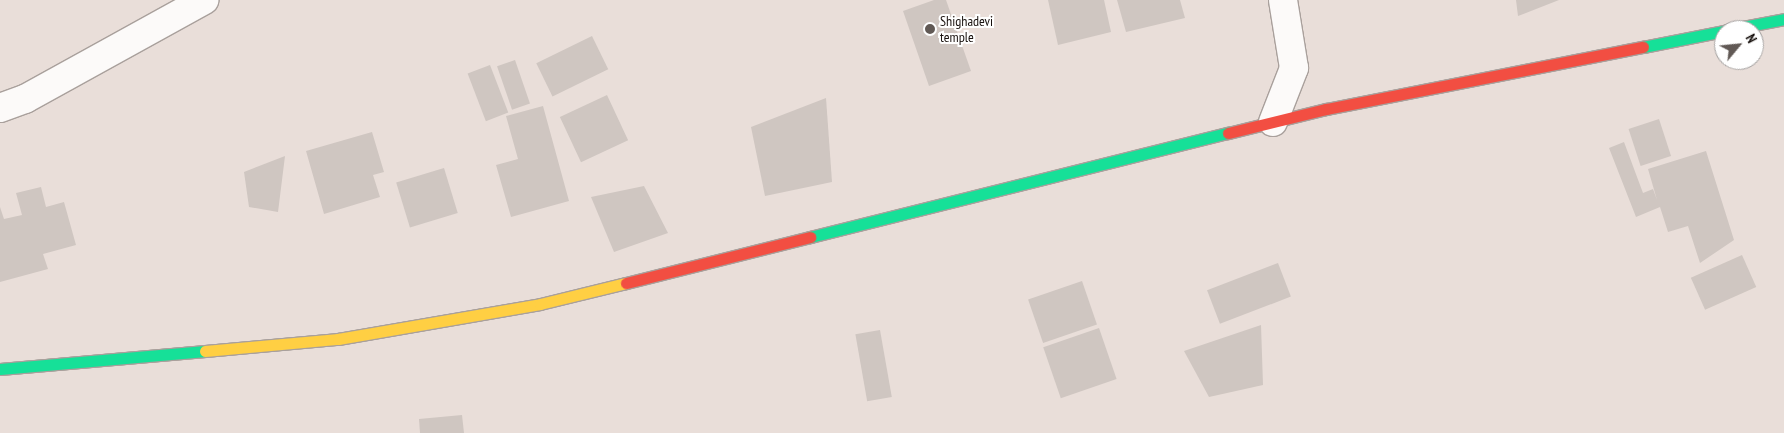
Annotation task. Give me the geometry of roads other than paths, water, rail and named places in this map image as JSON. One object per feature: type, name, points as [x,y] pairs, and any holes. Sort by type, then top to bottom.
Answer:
[{"type":"main road","points":[[1764,23],[1784,19]]},
{"type":"main road","points":[[0,369],[338,339],[540,304],[1273,122],[1714,32]]},
{"type":"street","points":[[0,108],[25,99],[204,0]]},
{"type":"street","points":[[1273,122],[1294,68],[1283,0]]},
{"type":"place","name":"Shighadevi temple","points":[[930,29]]}]
